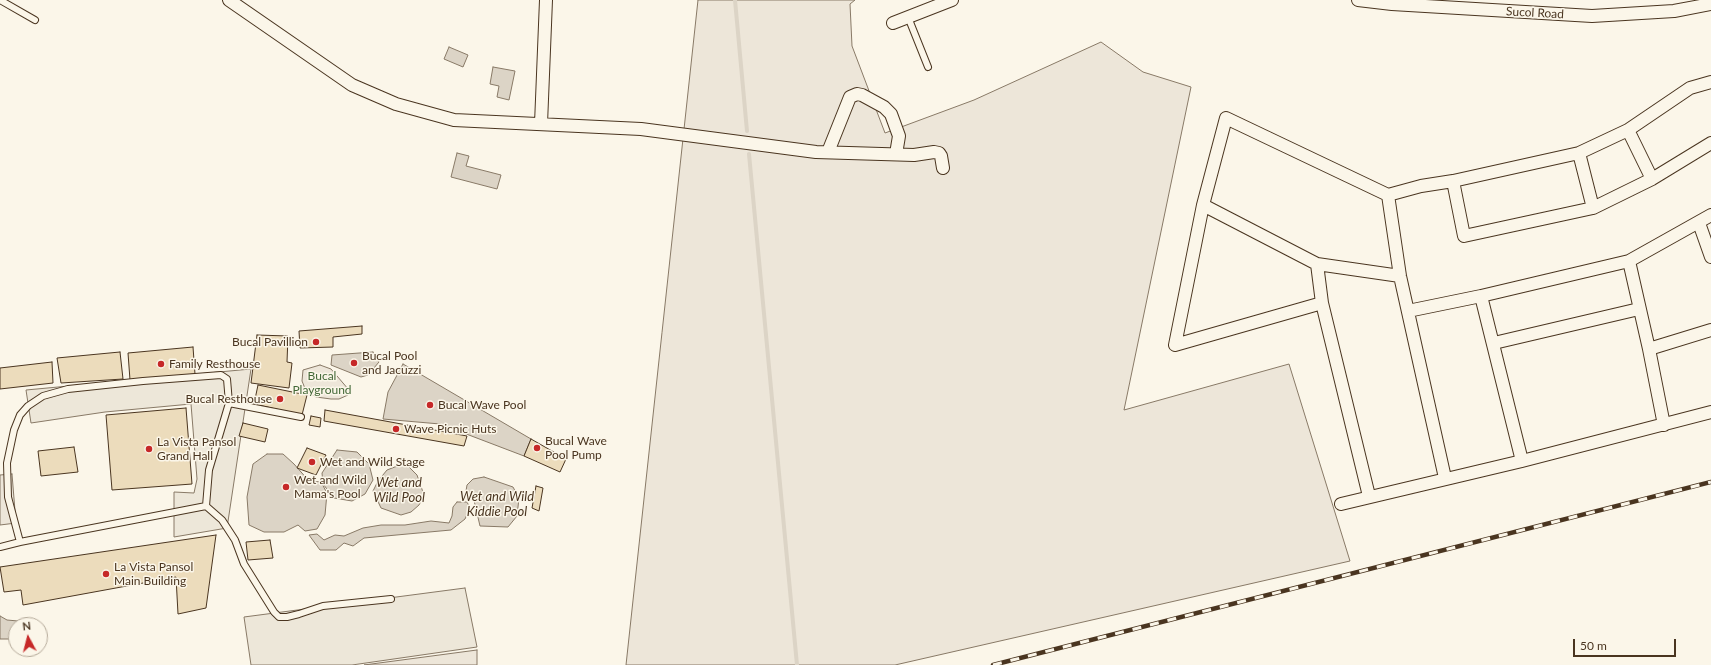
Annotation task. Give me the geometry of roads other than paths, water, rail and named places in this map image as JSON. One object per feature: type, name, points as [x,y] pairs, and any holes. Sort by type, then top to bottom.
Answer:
[{"type":"street","points":[[229,0],[352,85],[396,104],[454,120],[641,129],[828,152],[914,155],[934,152],[939,153],[941,156],[943,168]]},
{"type":"street","points":[[541,124],[546,0]]},
{"type":"street","points":[[893,23],[952,0]]},
{"type":"street","name":"Sucol Road","points":[[1358,0],[1592,16],[1674,11],[1711,4]]},
{"type":"street","points":[[1322,302],[1175,345],[1203,205],[1226,118],[1388,195],[1421,186],[1453,182],[1579,153],[1628,130],[1690,88],[1711,82]]},
{"type":"street","points":[[828,152],[850,98],[856,94],[862,95],[884,107],[891,114],[899,136],[896,154]]},
{"type":"street","points":[[1628,130],[1652,179]]},
{"type":"street","points":[[1453,182],[1464,236],[1593,208],[1652,179],[1711,143]]},
{"type":"street","points":[[1579,153],[1593,208]]},
{"type":"street","points":[[1388,195],[1400,276],[1445,478]]},
{"type":"street","points":[[1203,205],[1317,264],[1400,276]]},
{"type":"street","points":[[1408,311],[1481,296],[1629,261],[1699,223],[1711,214]]},
{"type":"street","points":[[1699,223],[1711,257]]},
{"type":"street","points":[[1629,261],[1649,348],[1664,425]]},
{"type":"street","points":[[1317,264],[1322,302],[1369,496]]},
{"type":"street","points":[[1481,296],[1494,343],[1522,460]]},
{"type":"street","points":[[1494,343],[1639,309]]},
{"type":"street","points":[[1649,348],[1711,330]]},
{"type":"street","points":[[1341,504],[1664,425],[1711,412]]},
{"type":"lane","points":[[0,0],[35,20]]},
{"type":"lane","points":[[908,16],[928,66]]},
{"type":"lane","points":[[20,542],[8,497],[7,463],[14,430],[20,415],[28,406],[43,396],[68,389],[221,375],[227,379],[229,403],[209,470],[206,506]]},
{"type":"lane","points":[[229,403],[302,417]]},
{"type":"lane","points":[[0,547],[206,506]]},
{"type":"lane","points":[[206,506],[222,520],[234,540],[244,564],[274,612],[279,617],[287,618],[323,606],[391,599]]},
{"type":"water","points":[[449,47],[468,55],[463,67],[444,59]]},
{"type":"water","points":[[493,67],[515,71],[509,100],[497,97],[499,86],[490,84]]},
{"type":"water","points":[[457,153],[469,156],[466,166],[501,175],[497,189],[451,177]]},
{"type":"water","name":"Bucal Pool and Jacuzzi","points":[[373,352],[379,362],[368,375],[361,377],[331,365],[332,355]]},
{"type":"water","name":"Bucal Wave Pool","points":[[403,364],[531,439],[524,456],[440,424],[383,419],[388,392]]},
{"type":"water","points":[[337,450],[357,452],[369,464],[373,480],[365,494],[352,501],[334,498],[323,484],[322,473]]},
{"type":"water","name":"Wet and Wild Mama's Pool","points":[[267,454],[283,454],[309,481],[321,482],[327,493],[325,515],[317,529],[305,531],[298,525],[284,532],[264,532],[249,525],[247,497],[253,464]]},
{"type":"water","name":"Wet and Wild Pool","points":[[400,465],[408,466],[417,475],[424,495],[419,505],[411,512],[401,515],[381,508],[373,491],[378,481],[387,470]]},
{"type":"water","name":"Wet and Wild Kiddie Pool","points":[[484,477],[513,487],[519,498],[517,516],[508,527],[480,526],[473,496],[466,491],[467,485],[473,479]]},
{"type":"water","points":[[457,502],[467,502],[470,508],[465,519],[451,530],[364,538],[353,546],[344,543],[336,550],[320,550],[309,535],[317,534],[324,540],[335,535],[344,536],[363,528],[381,525],[405,525],[431,521],[449,523],[452,516],[453,507]]},
{"type":"water","points":[[0,616],[8,620],[8,639],[0,639]]},
{"type":"waterway","points":[[735,0],[747,131]]},
{"type":"waterway","points":[[749,154],[797,665]]},
{"type":"railway","points":[[993,665],[1711,482]]},
{"type":"place","name":"Bucal Pavillion","points":[[316,342]]},
{"type":"place","name":"Bucal Pool and Jacuzzi","points":[[354,363]]},
{"type":"place","name":"Family Resthouse","points":[[161,364]]},
{"type":"place","name":"Bucal Resthouse","points":[[280,399]]},
{"type":"place","name":"Bucal Wave Pool","points":[[430,405]]},
{"type":"place","name":"Wave Picnic Huts","points":[[396,429]]},
{"type":"place","name":"Bucal Wave Pool Pump","points":[[537,448]]},
{"type":"place","name":"La Vista Pansol Grand Hall","points":[[149,449]]},
{"type":"place","name":"Wet and Wild Stage","points":[[312,462]]},
{"type":"place","name":"Wet and Wild Mama's Pool","points":[[286,487]]},
{"type":"place","name":"La Vista Pansol Main Building","points":[[106,574]]},
{"type":"park label","name":"Bucal Playground","points":[[322,383]]}]
